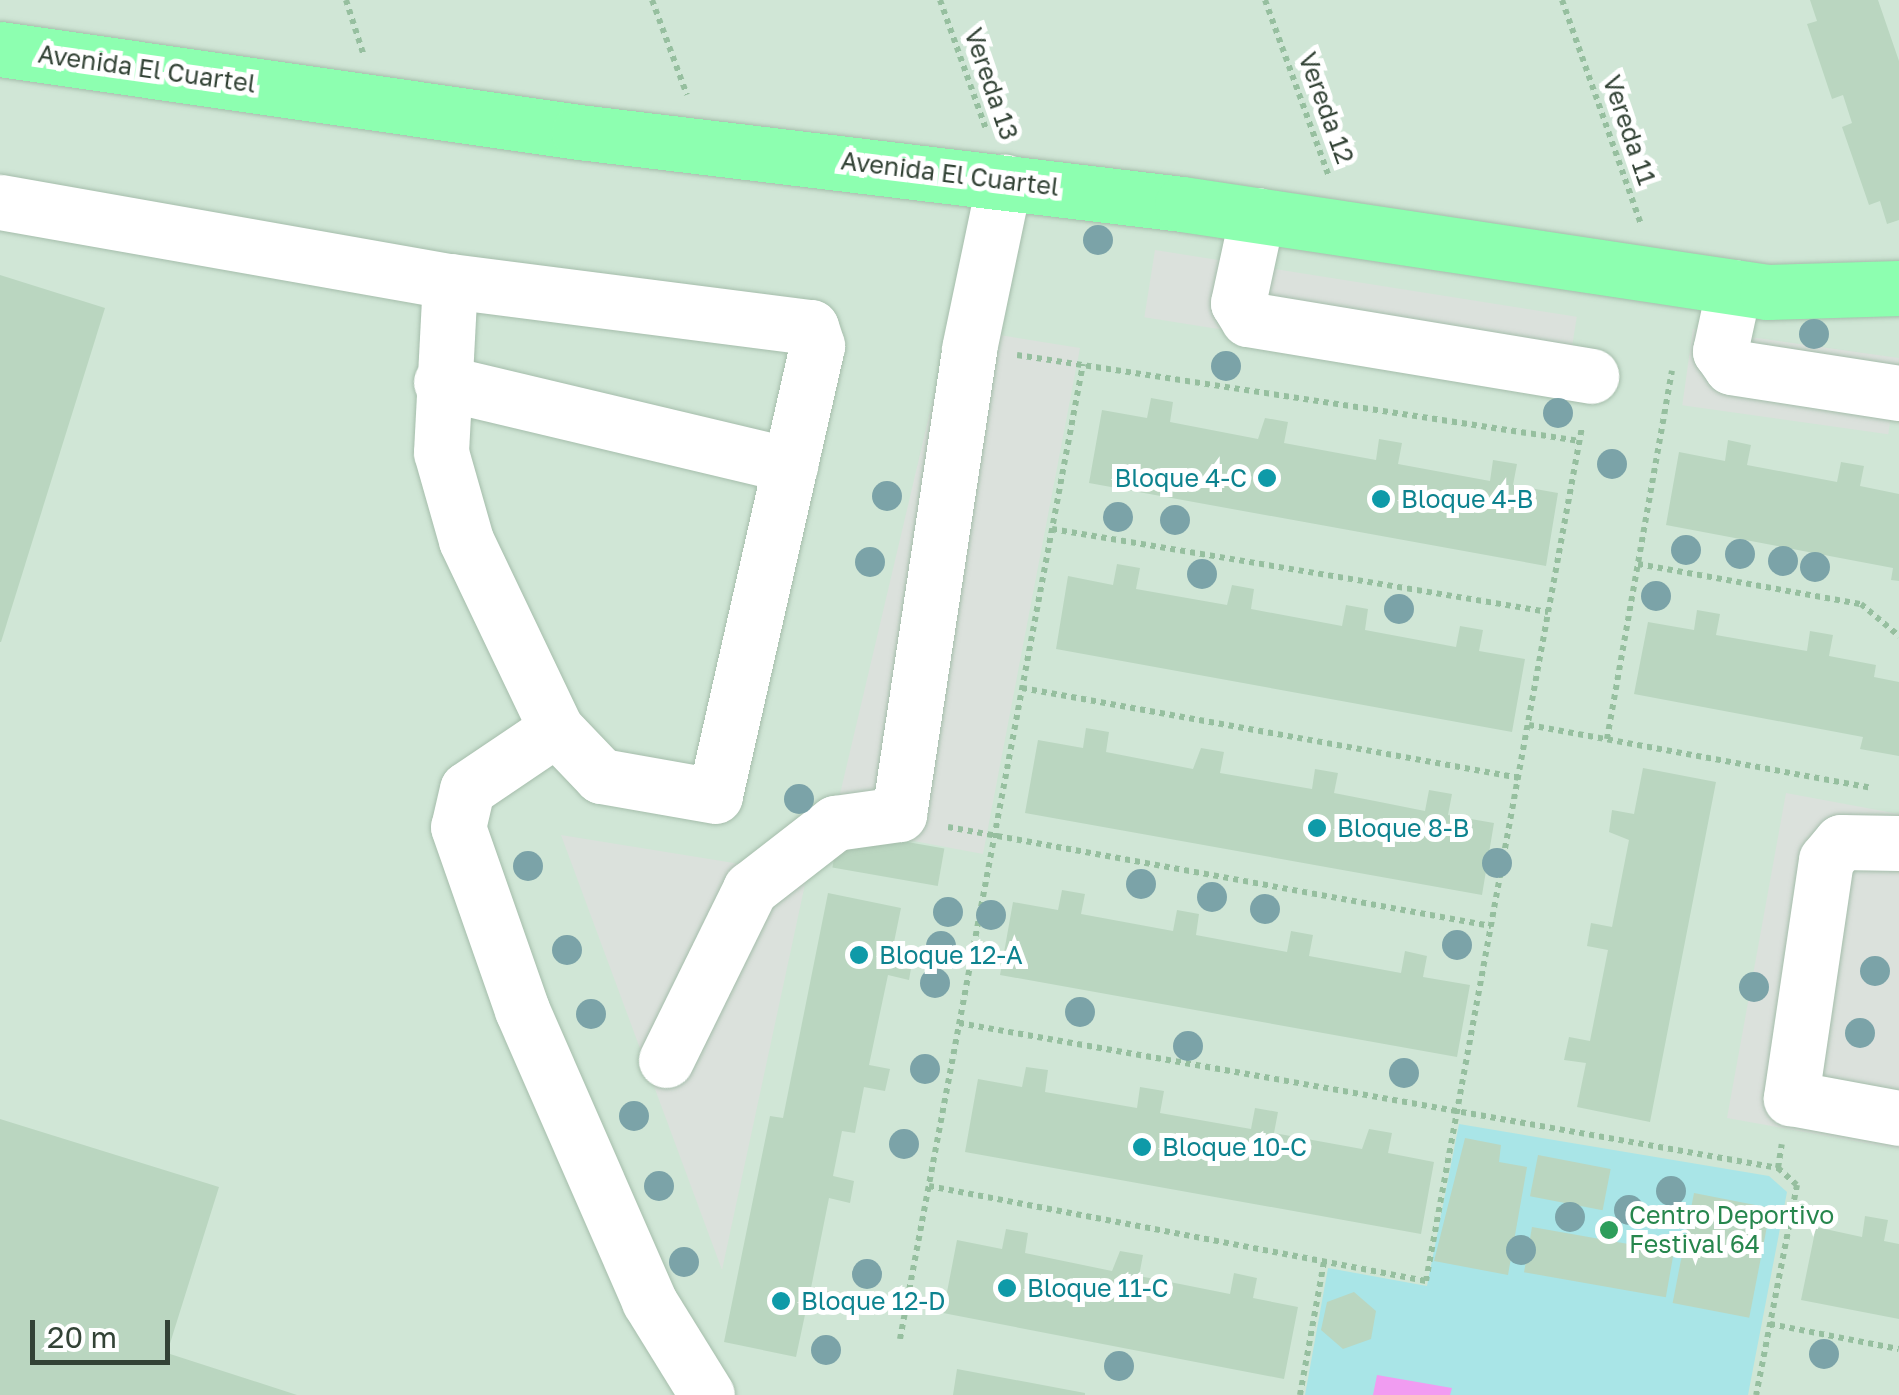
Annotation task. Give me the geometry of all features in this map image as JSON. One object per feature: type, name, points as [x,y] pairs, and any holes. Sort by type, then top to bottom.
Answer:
[{"type":"main road","name":"Avenida El Cuartel","points":[[0,48],[579,132],[706,142],[1257,216],[1658,272],[1734,287],[1899,288]]},
{"type":"lane","points":[[666,1060],[750,889],[835,823],[898,814],[969,349],[1004,182]]},
{"type":"lane","points":[[0,202],[450,280],[811,327],[817,346],[715,796],[601,776],[556,728],[466,540],[442,452],[441,382],[450,280]]},
{"type":"lane","points":[[1257,216],[1238,303],[1248,319],[1591,376]]},
{"type":"lane","points":[[1734,287],[1720,351],[1731,367],[1899,394]]},
{"type":"lane","points":[[441,382],[790,465]]},
{"type":"lane","points":[[556,728],[467,789],[458,827],[522,1010],[649,1301],[708,1395]]},
{"type":"lane","points":[[1899,843],[1841,842],[1826,860],[1791,1098],[1899,1118]]},
{"type":"path","points":[[652,0],[706,142]]},
{"type":"path","name":"Vereda 13","points":[[940,0],[1004,182]]},
{"type":"path","name":"Vereda 12","points":[[1265,0],[1349,230]]},
{"type":"path","name":"Vereda 11","points":[[1562,0],[1658,272]]},
{"type":"path","points":[[969,349],[1579,441]]},
{"type":"path","points":[[1608,739],[1675,354]]},
{"type":"path","points":[[900,1339],[1082,364]]},
{"type":"path","points":[[929,1186],[1426,1281],[1591,376]]},
{"type":"path","points":[[1052,530],[1548,612]]},
{"type":"path","points":[[1638,564],[1861,604],[1899,636]]},
{"type":"path","points":[[1022,688],[1520,778]]},
{"type":"path","points":[[1529,725],[1880,789]]},
{"type":"path","points":[[994,838],[1491,926]]},
{"type":"path","points":[[959,1023],[1778,1168],[1797,1186],[1756,1395]]},
{"type":"path","points":[[1300,1395],[1324,1262]]},
{"type":"path","points":[[1770,1324],[1899,1349]]},
{"type":"shaded area","points":[[0,0],[1899,0],[1899,1395],[0,1395]]},
{"type":"shaded area","points":[[1155,250],[1577,317],[1566,384],[1144,317]]},
{"type":"shaded area","points":[[950,327],[1080,348],[983,854],[839,827],[807,875],[722,1270],[561,835],[740,864],[840,794]]},
{"type":"shaded area","points":[[1693,329],[1899,358],[1888,434],[1682,405]]},
{"type":"shaded area","points":[[1786,793],[1899,814],[1899,1149],[1727,1118]]},
{"type":"shaded area","name":"Centro Deportivo Festival 64","points":[[1459,1124],[1769,1176],[1787,1192],[1748,1395],[1305,1395],[1328,1268],[1427,1286]]},
{"type":"shaded area","points":[[1377,1375],[1452,1388],[1450,1395],[1373,1395]]},
{"type":"building","points":[[1810,0],[1878,0],[1899,61],[1899,220],[1887,224],[1880,201],[1869,205],[1842,127],[1852,123],[1843,95],[1832,99],[1807,24],[1817,21]]},
{"type":"building","points":[[0,275],[105,308],[1,642],[0,642]]},
{"type":"building","points":[[1151,398],[1173,402],[1170,422],[1258,439],[1265,418],[1288,422],[1284,443],[1376,460],[1379,439],[1402,443],[1398,464],[1490,481],[1493,460],[1517,464],[1513,485],[1558,493],[1546,566],[1089,483],[1102,410],[1147,418]]},
{"type":"building","points":[[1728,440],[1751,445],[1747,465],[1837,482],[1841,462],[1864,466],[1860,486],[1899,494],[1899,581],[1891,580],[1893,568],[1666,525],[1679,452],[1725,461]]},
{"type":"building","points":[[1117,564],[1140,568],[1136,589],[1227,605],[1232,585],[1254,589],[1251,609],[1342,626],[1346,605],[1368,609],[1365,630],[1456,647],[1460,626],[1483,630],[1479,651],[1525,659],[1512,732],[1056,649],[1068,576],[1113,585]]},
{"type":"building","points":[[1697,610],[1720,614],[1716,635],[1807,651],[1810,631],[1833,635],[1829,656],[1876,665],[1874,677],[1899,682],[1899,756],[1860,749],[1863,737],[1634,694],[1648,622],[1694,630]]},
{"type":"building","points":[[1086,728],[1109,732],[1106,752],[1193,769],[1201,748],[1224,752],[1220,773],[1312,789],[1315,769],[1338,773],[1334,793],[1425,811],[1429,790],[1452,794],[1448,815],[1494,823],[1482,895],[1025,813],[1038,740],[1083,748]]},
{"type":"building","points":[[1643,768],[1716,782],[1650,1122],[1577,1107],[1586,1063],[1564,1060],[1569,1037],[1590,1041],[1608,950],[1587,946],[1591,923],[1612,927],[1629,840],[1609,832],[1612,810],[1634,814]]},
{"type":"building","points":[[839,830],[944,849],[938,886],[832,867]]},
{"type":"building","points":[[1062,890],[1085,894],[1081,914],[1173,931],[1177,910],[1199,914],[1196,935],[1287,952],[1291,931],[1313,935],[1309,956],[1401,973],[1405,951],[1427,956],[1423,977],[1470,985],[1457,1057],[1000,975],[1013,902],[1058,910]]},
{"type":"building","points":[[828,893],[901,908],[892,952],[913,957],[909,980],[888,975],[869,1065],[890,1069],[885,1091],[864,1087],[855,1133],[842,1131],[833,1176],[854,1181],[850,1203],[829,1198],[811,1288],[831,1292],[827,1315],[806,1310],[796,1357],[724,1342],[770,1116],[783,1118]]},
{"type":"building","points":[[1026,1067],[1048,1070],[1045,1092],[1137,1108],[1140,1087],[1164,1091],[1160,1113],[1251,1129],[1255,1108],[1278,1112],[1274,1133],[1362,1149],[1369,1129],[1392,1133],[1388,1153],[1434,1162],[1421,1234],[965,1152],[978,1079],[1022,1087]]},
{"type":"building","points":[[0,1119],[219,1187],[167,1353],[297,1395],[0,1395]]},
{"type":"building","points":[[1465,1138],[1501,1145],[1499,1162],[1527,1167],[1508,1275],[1434,1261]]},
{"type":"building","points":[[1538,1155],[1611,1169],[1603,1210],[1530,1196]]},
{"type":"building","points":[[1694,1193],[1771,1208],[1749,1318],[1673,1303]]},
{"type":"building","points":[[1865,1216],[1888,1220],[1884,1241],[1899,1244],[1899,1319],[1801,1300],[1816,1227],[1862,1237]]},
{"type":"building","points":[[1532,1227],[1674,1252],[1666,1297],[1524,1272]]},
{"type":"building","points":[[1006,1229],[1028,1233],[1025,1253],[1112,1271],[1120,1251],[1143,1255],[1139,1276],[1230,1294],[1234,1273],[1257,1278],[1253,1298],[1298,1307],[1284,1379],[943,1313],[957,1240],[1002,1249]]},
{"type":"building","points":[[1354,1292],[1376,1311],[1371,1339],[1343,1349],[1321,1330],[1327,1302]]},
{"type":"building","points":[[957,1369],[1085,1393],[1085,1395],[953,1395]]},
{"type":"place","name":"Bloque 4-C","points":[[1267,478]]},
{"type":"place","name":"Bloque 4-B","points":[[1381,499]]},
{"type":"place","name":"Bloque 8-B","points":[[1317,828]]},
{"type":"place","name":"Bloque 12-A","points":[[859,955]]},
{"type":"place","name":"Bloque 10-C","points":[[1142,1147]]},
{"type":"place","name":"Centro Deportivo Festival 64","points":[[1609,1230]]},
{"type":"place","name":"Bloque 11-C","points":[[1007,1288]]},
{"type":"place","name":"Bloque 12-D","points":[[781,1301]]}]
